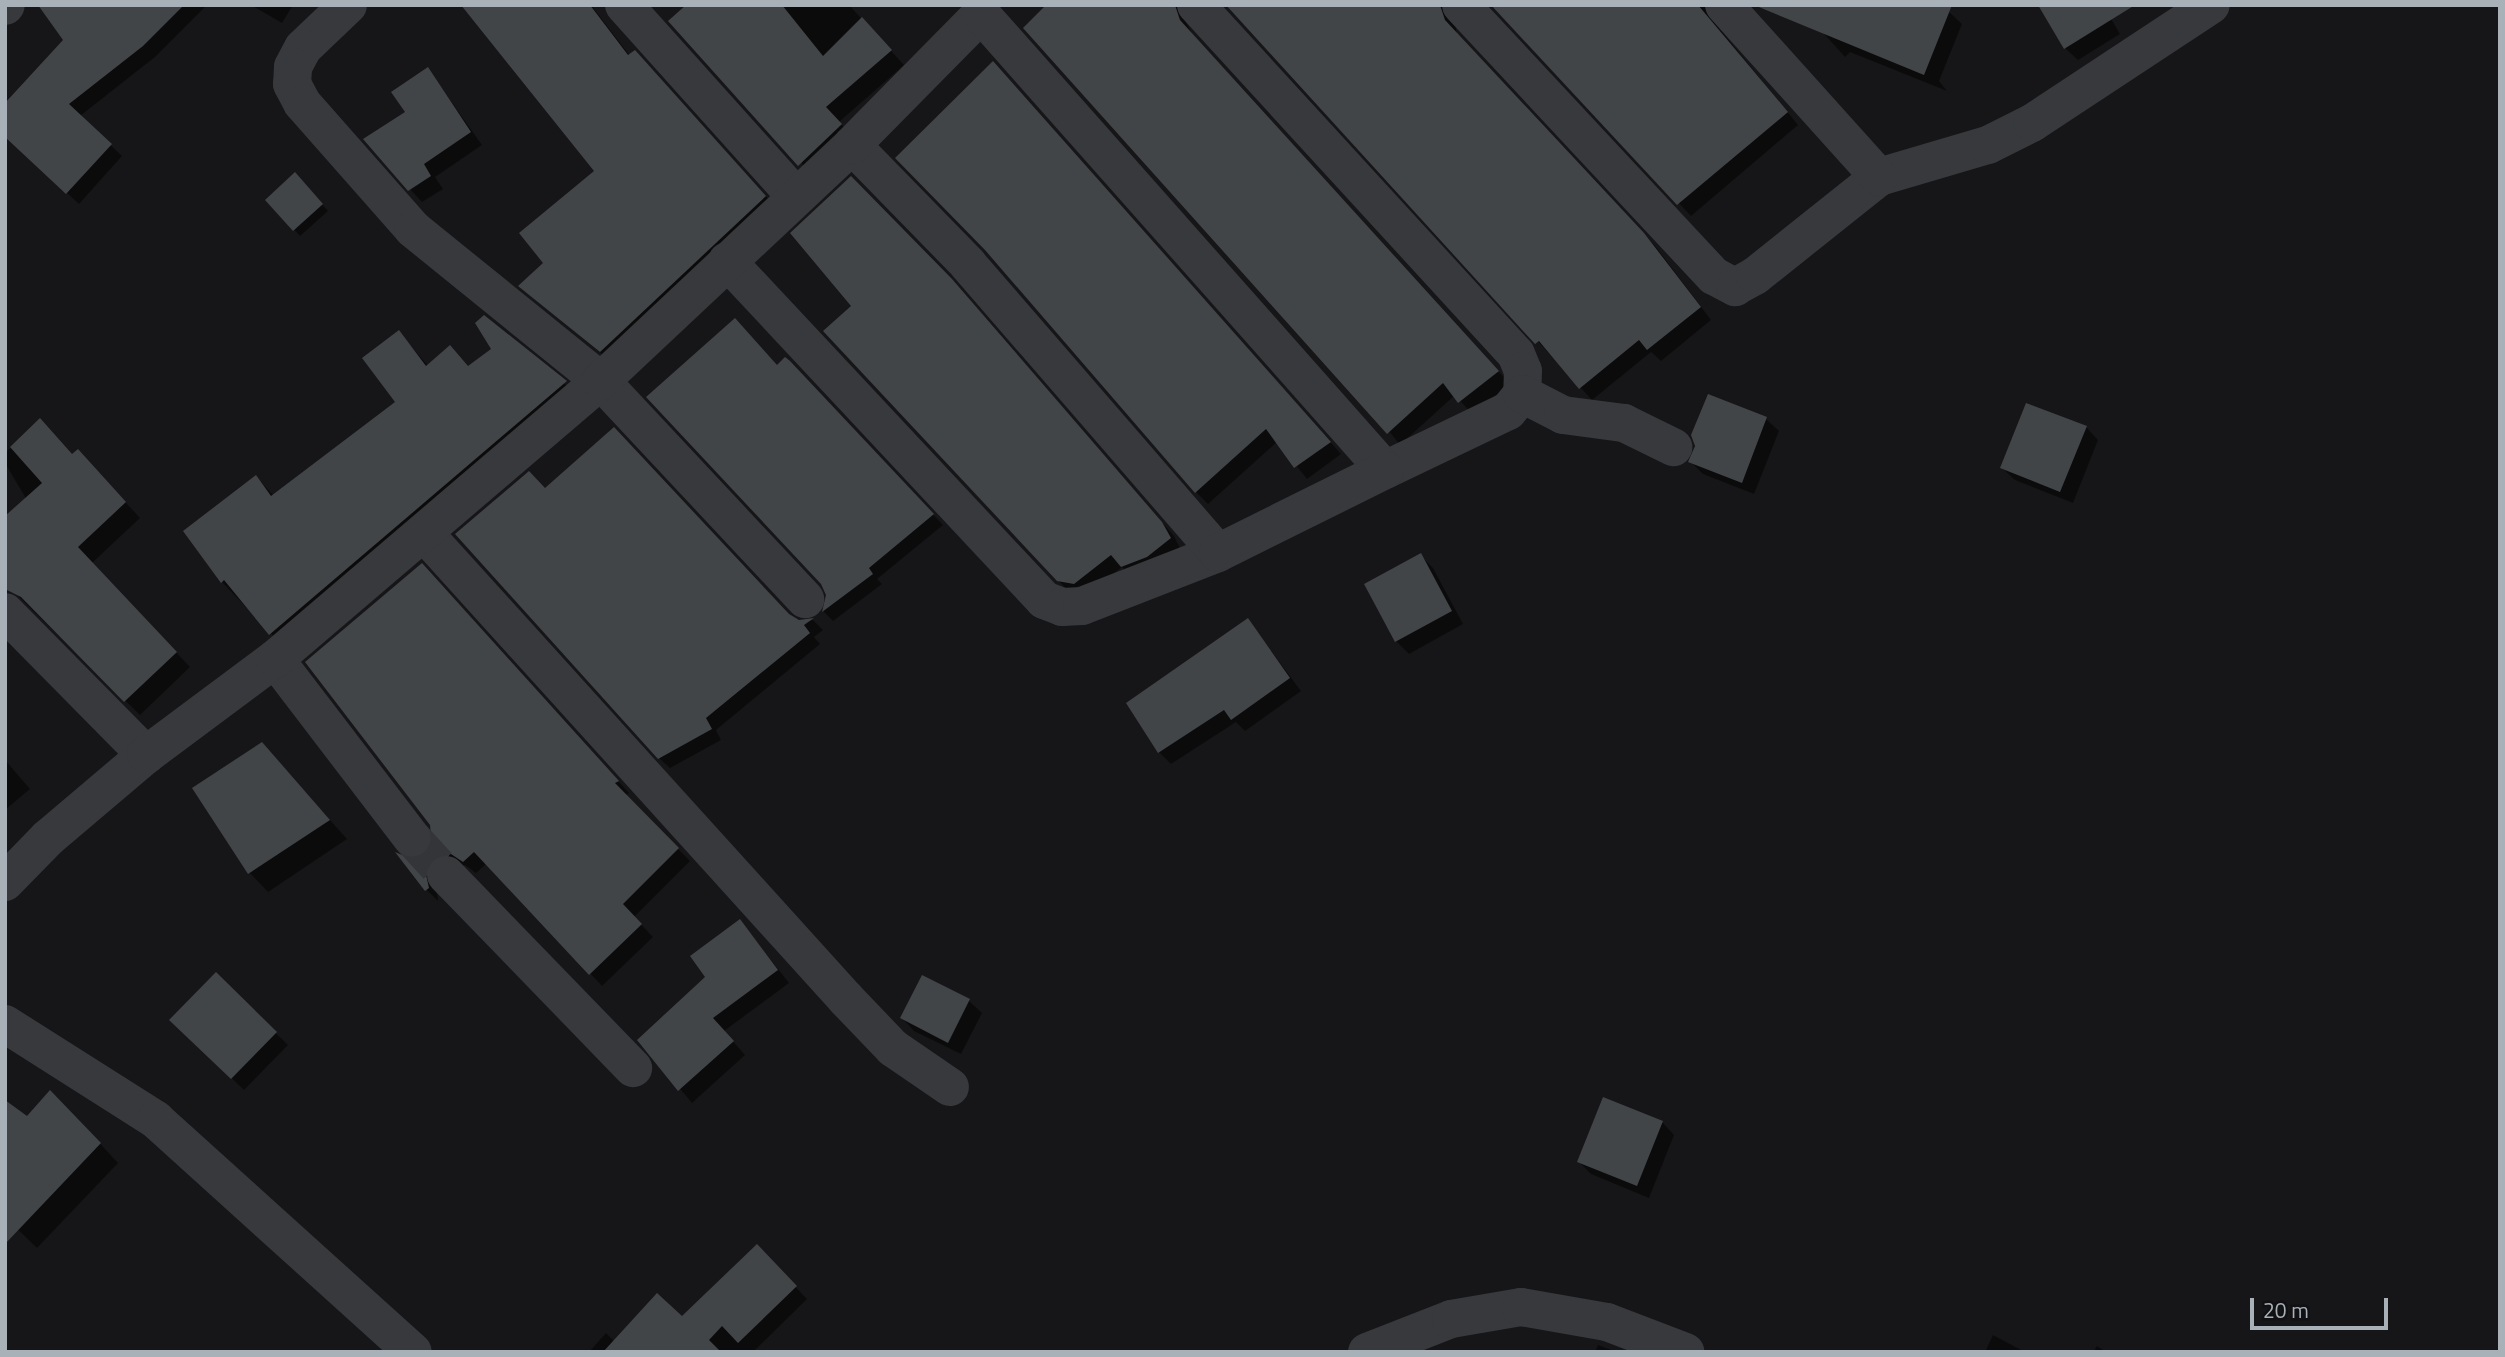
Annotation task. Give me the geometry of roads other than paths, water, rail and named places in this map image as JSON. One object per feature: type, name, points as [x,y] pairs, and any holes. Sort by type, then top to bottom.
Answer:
[{"type":"street","points":[[348,5],[303,48],[293,67],[292,85],[302,103],[414,229],[601,381],[805,599]]},
{"type":"street","points":[[624,5],[796,197]]},
{"type":"street","points":[[727,261],[1044,600],[1062,607],[1082,606],[1218,553],[1508,411],[1522,394],[1523,371],[1516,354],[1196,5]]},
{"type":"street","points":[[1461,5],[1714,276],[1735,287],[1755,276],[1880,177],[1987,145],[2032,123],[2211,5]]},
{"type":"street","points":[[1724,5],[1880,177]]},
{"type":"street","points":[[5,882],[48,838],[146,755],[256,673],[425,534],[601,381],[852,145],[982,8],[1385,470]]},
{"type":"street","points":[[852,145],[968,264],[1218,553]]},
{"type":"street","points":[[1522,394],[1563,415],[1624,423],[1673,447]]},
{"type":"street","points":[[425,534],[846,999],[893,1048],[950,1087]]},
{"type":"street","points":[[5,612],[146,755]]},
{"type":"street","points":[[256,673],[412,838]]},
{"type":"street","points":[[446,875],[633,1069]]},
{"type":"street","points":[[5,1024],[156,1120],[413,1352]]},
{"type":"street","points":[[1367,1352],[1451,1319],[1521,1307],[1558,1310],[1607,1322],[1685,1352]]},
{"type":"tunnel","points":[[412,838],[446,875]]}]
